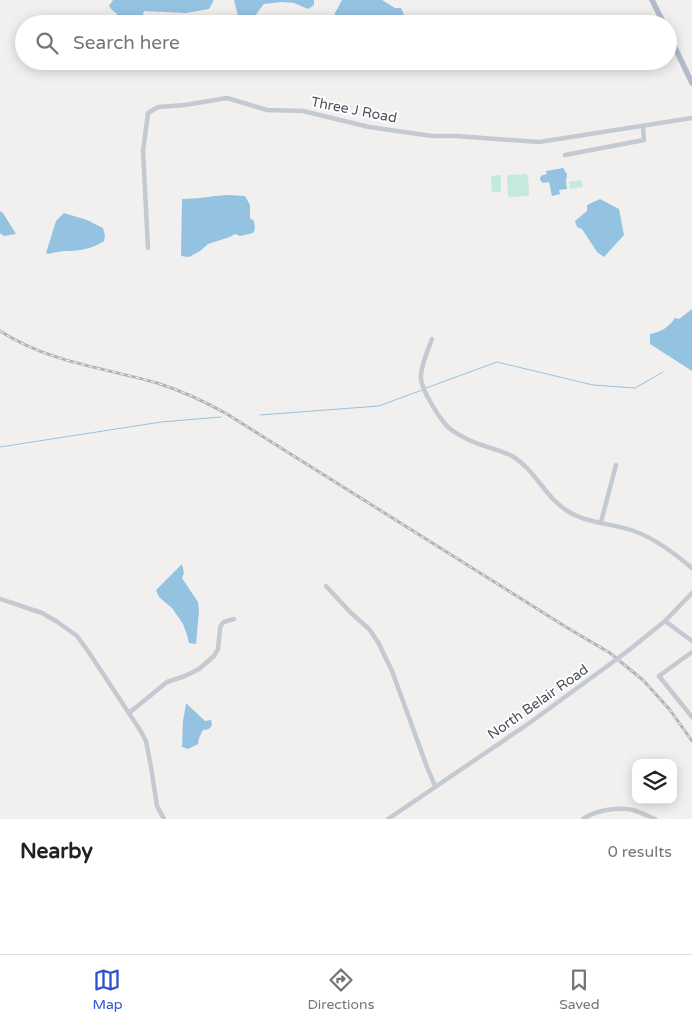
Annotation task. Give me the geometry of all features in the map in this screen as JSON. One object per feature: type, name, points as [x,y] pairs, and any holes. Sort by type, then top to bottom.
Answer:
[{"type":"main road","points":[[652,0],[660,15]]},
{"type":"main road","points":[[677,52],[692,83]]},
{"type":"street","name":"Three J Road","points":[[148,248],[144,151],[148,113],[158,107],[185,105],[227,98],[267,110],[303,111],[369,127],[432,136],[538,142],[692,118]]},
{"type":"street","points":[[565,155],[644,140],[643,127]]},
{"type":"street","points":[[432,339],[422,371],[422,385],[429,401],[449,428],[475,443],[503,452],[526,466],[555,502],[574,516],[635,531],[675,554],[692,568]]},
{"type":"street","points":[[601,522],[616,465]]},
{"type":"street","points":[[326,586],[369,629],[378,642],[392,671],[435,786]]},
{"type":"street","name":"North Belair Road","points":[[388,819],[535,719],[629,650],[665,622],[692,593]]},
{"type":"street","points":[[0,599],[42,613],[77,636],[146,741],[157,806],[164,819]]},
{"type":"street","points":[[128,712],[167,682],[199,669],[214,656],[218,650],[222,625],[224,622],[234,619]]},
{"type":"street","points":[[665,622],[692,641]]},
{"type":"street","points":[[691,713],[659,676],[692,652]]},
{"type":"street","points":[[583,819],[610,809],[633,810],[655,819]]},
{"type":"green space","points":[[526,174],[528,176],[529,195],[510,197],[508,195],[507,177],[509,175]]},
{"type":"green space","points":[[501,175],[501,192],[492,192],[491,176]]},
{"type":"green space","points":[[581,180],[583,187],[570,189],[569,182]]},
{"type":"water","points":[[113,0],[213,0],[209,9],[186,13],[144,11],[143,15],[117,15],[109,6]]},
{"type":"water","points":[[234,0],[314,0],[314,5],[308,9],[294,3],[282,2],[264,4],[256,15],[238,15]]},
{"type":"water","points":[[342,0],[382,0],[395,8],[401,8],[404,15],[334,15]]},
{"type":"water","points":[[563,168],[567,174],[567,189],[559,190],[560,194],[552,196],[549,182],[543,183],[540,180],[541,177],[547,174],[546,171]]},
{"type":"water","points":[[227,195],[245,196],[250,205],[250,218],[254,221],[255,229],[253,233],[240,236],[235,234],[208,244],[189,257],[181,256],[182,199]]},
{"type":"water","points":[[600,199],[619,209],[624,235],[604,257],[597,252],[582,229],[577,227],[575,221],[587,211],[587,205]]},
{"type":"water","points":[[0,211],[16,234],[4,236],[0,233]]},
{"type":"water","points":[[64,213],[87,220],[103,228],[104,241],[85,249],[46,253],[56,221]]},
{"type":"water","points":[[692,309],[692,371],[650,344],[650,334],[664,329],[675,318],[679,319]]},
{"type":"water","points":[[182,564],[184,573],[182,578],[198,602],[196,644],[189,643],[183,624],[172,608],[159,597],[156,590]]},
{"type":"water","points":[[186,704],[205,721],[211,720],[212,725],[209,729],[203,730],[198,744],[188,749],[182,747]]},
{"type":"waterway","points":[[426,388],[497,362],[593,385],[635,388],[663,372]]},
{"type":"waterway","points":[[260,415],[379,406],[422,390]]},
{"type":"waterway","points":[[0,447],[161,422],[221,417]]},
{"type":"railway","points":[[0,331],[19,342],[57,357],[166,386],[227,414],[610,653],[644,681],[670,710],[692,741]]}]
